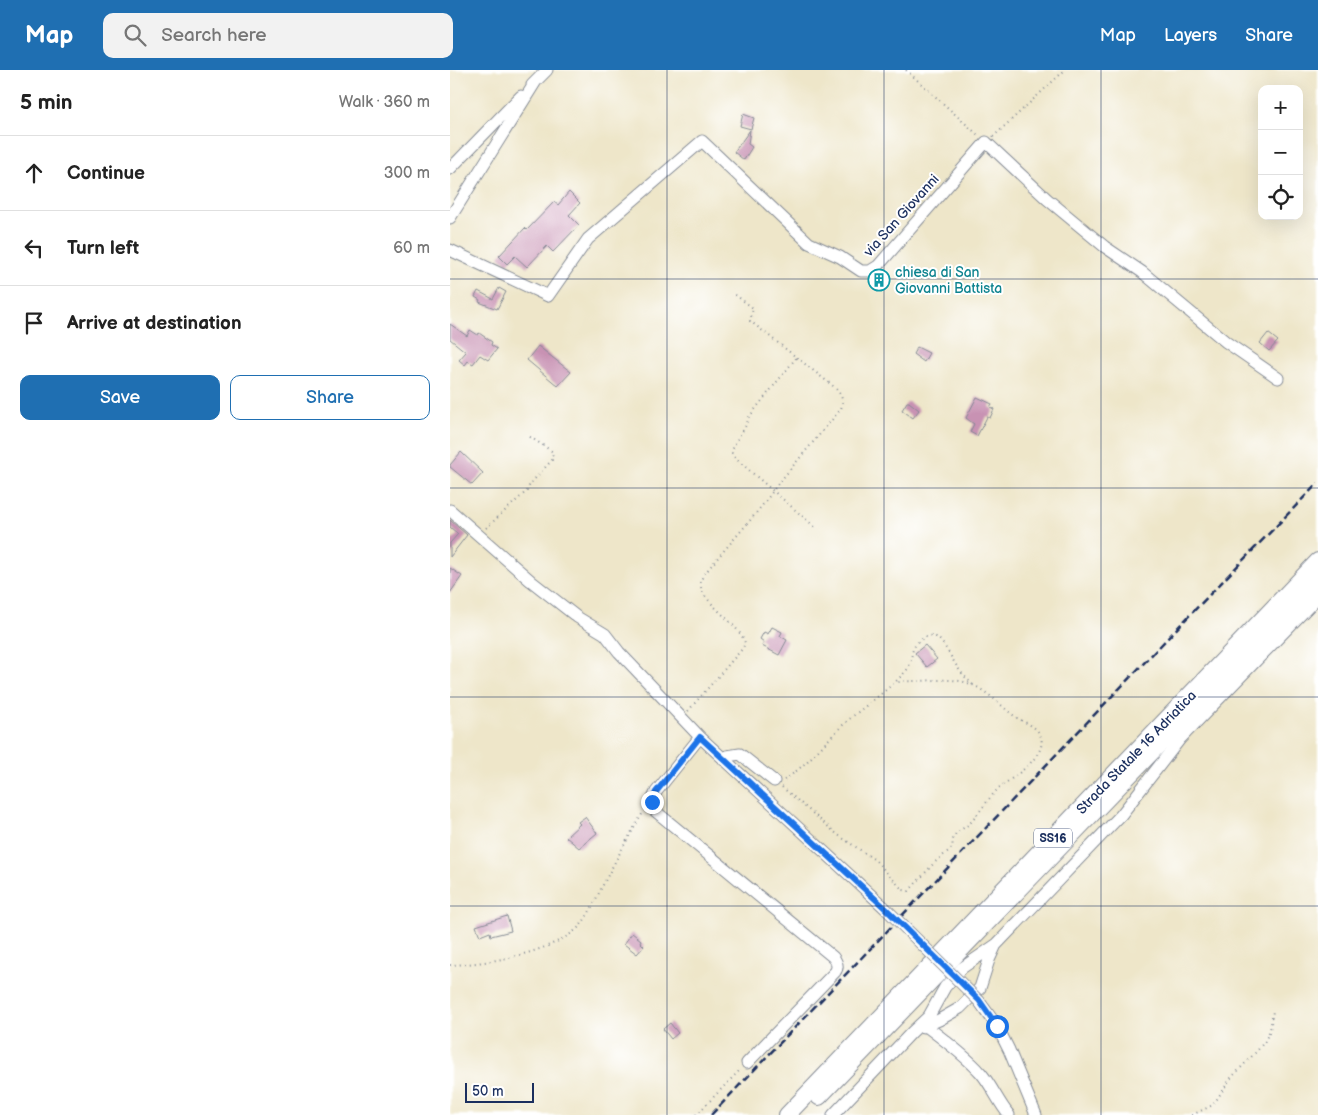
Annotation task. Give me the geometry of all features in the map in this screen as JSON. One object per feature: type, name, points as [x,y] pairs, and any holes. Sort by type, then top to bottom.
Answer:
[{"type":"highway","name":"Strada Statale 16 Adriatica","points":[[787,1115],[1318,561]]},
{"type":"highway","name":"Strada Statale 16 Adriatica","points":[[802,1115],[1318,580]]},
{"type":"street","points":[[450,169],[547,70]]},
{"type":"street","points":[[450,218],[536,81]]},
{"type":"street","name":"via San Giovanni","points":[[450,250],[548,296],[588,239],[702,142],[809,243],[840,256],[861,271],[870,271],[878,266],[986,142]]},
{"type":"street","points":[[986,142],[1047,199],[1106,247],[1142,272],[1226,342],[1278,378]]},
{"type":"street","points":[[450,510],[531,581],[577,616],[605,634],[619,652],[700,737],[884,907],[979,1000],[1001,1034],[1036,1115]]},
{"type":"street","points":[[834,1115],[912,1032],[930,1016],[945,987],[962,968],[997,944],[1121,815],[1180,739],[1318,598]]},
{"type":"street","points":[[700,737],[655,794],[652,802],[654,810],[836,960],[837,969],[835,972],[747,1063]]},
{"type":"street","points":[[724,760],[727,756],[740,754],[774,781]]},
{"type":"street","points":[[923,1024],[939,1020],[960,1008],[980,988],[988,960],[997,944]]},
{"type":"street","points":[[923,1024],[981,1073],[1009,1115]]},
{"type":"path","points":[[906,70],[986,142],[1024,110],[1065,70]]},
{"type":"path","points":[[682,718],[743,648],[745,643],[740,634],[702,592],[701,581],[703,576],[841,409],[843,399],[842,394],[750,321],[753,308],[734,294]]},
{"type":"path","points":[[796,358],[750,417],[732,449],[734,458],[815,527]]},
{"type":"path","points":[[479,534],[527,490],[530,484],[552,460],[553,452],[527,435]]},
{"type":"path","points":[[774,781],[785,780],[857,712],[874,701],[895,682],[910,666],[911,652],[916,644],[931,635],[936,636],[941,641],[958,668],[975,687]]},
{"type":"path","points":[[774,781],[838,835],[875,860],[903,890],[909,891],[934,862],[952,848],[952,839],[955,834],[970,824],[999,788],[1035,759],[1041,739],[1040,733],[1011,713],[994,698],[961,681],[895,682]]},
{"type":"path","points":[[450,965],[533,952],[572,933],[585,918],[630,832],[655,794]]},
{"type":"path","points":[[1192,1115],[1213,1105],[1231,1078],[1257,1052],[1270,1030],[1273,1011]]},
{"type":"path","points":[[696,1115],[747,1063]]},
{"type":"building","points":[[743,114],[754,118],[751,129],[740,126]]},
{"type":"building","points":[[750,130],[748,144],[752,147],[744,160],[734,152]]},
{"type":"building","points":[[569,192],[580,203],[569,215],[579,225],[553,252],[547,246],[527,267],[515,256],[507,264],[499,256],[525,228],[527,230],[554,202],[558,205]]},
{"type":"building","name":"chiesa di San Giovanni Battista","points":[[882,272],[888,277],[878,288],[870,282]]},
{"type":"building","points":[[499,288],[506,292],[497,309],[479,302],[480,300],[475,297],[478,291],[493,299]]},
{"type":"building","points":[[450,324],[467,336],[470,330],[478,335],[479,333],[492,342],[491,345],[497,349],[488,360],[480,355],[473,364],[468,361],[465,365],[459,360],[466,352],[450,339]]},
{"type":"building","points":[[1268,333],[1278,341],[1269,351],[1260,343]]},
{"type":"building","points":[[538,346],[571,372],[558,386],[527,360]]},
{"type":"building","points":[[917,347],[929,353],[924,362],[913,354]]},
{"type":"building","points":[[977,397],[992,404],[990,407],[994,409],[990,418],[987,417],[977,436],[970,432],[974,424],[966,418]]},
{"type":"building","points":[[907,402],[919,410],[913,418],[902,410]]},
{"type":"building","points":[[461,452],[483,473],[472,485],[450,467]]},
{"type":"building","points":[[450,520],[467,535],[450,557],[450,543],[458,534],[450,527]]},
{"type":"building","points":[[450,568],[462,576],[450,593]]},
{"type":"building","points":[[772,627],[782,632],[780,636],[787,640],[779,655],[762,646],[764,642],[760,639],[764,632],[768,634]]},
{"type":"building","points":[[925,645],[937,659],[927,667],[915,653]]},
{"type":"building","points":[[585,817],[597,833],[579,848],[566,837],[580,824],[578,822]]},
{"type":"building","points":[[507,916],[511,931],[491,936],[490,932],[480,936],[476,926]]},
{"type":"building","points":[[632,933],[641,940],[640,942],[644,946],[637,954],[624,944]]},
{"type":"building","points":[[670,1023],[678,1033],[671,1039],[663,1029]]},
{"type":"railway","points":[[711,1115],[1318,483]]},
{"type":"place","name":"chiesa di San Giovanni Battista","points":[[879,280]]},
{"type":"route","points":[[652,802],[656,792],[700,737],[884,907],[979,1000],[997,1026]]}]
